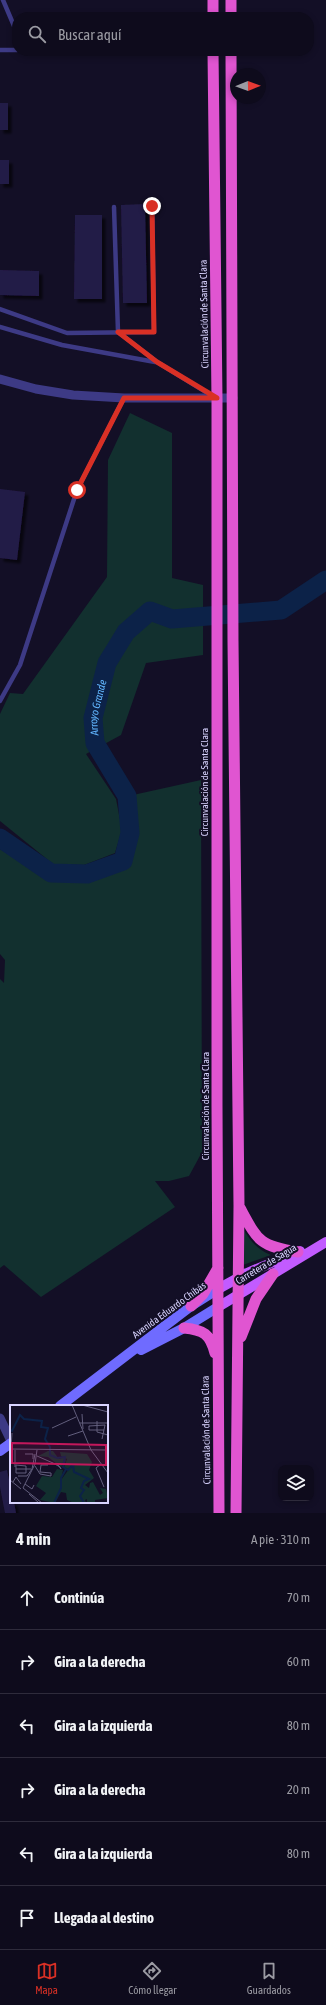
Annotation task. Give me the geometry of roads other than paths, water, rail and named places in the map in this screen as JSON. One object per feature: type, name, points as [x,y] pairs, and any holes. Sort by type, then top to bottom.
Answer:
[{"type":"highway","points":[[213,0],[213,12]]},
{"type":"highway","points":[[231,0],[231,12]]},
{"type":"highway","name":"Circunvalación de Santa Clara","points":[[213,56],[217,398],[217,1362],[219,1513]]},
{"type":"highway","points":[[231,56],[233,641],[239,1206],[236,1513]]},
{"type":"highway","points":[[239,1206],[255,1236],[265,1244],[298,1252]]},
{"type":"highway","points":[[191,1306],[203,1294],[218,1267]]},
{"type":"highway","points":[[237,1349],[246,1321],[256,1299],[273,1274]]},
{"type":"highway","points":[[184,1328],[197,1329],[207,1335],[213,1345],[217,1362]]},
{"type":"main road","name":"Carretera de Sagua","points":[[238,1278],[326,1241]]},
{"type":"main road","name":"Carretera de Sagua","points":[[218,1307],[326,1241]]},
{"type":"main road","name":"Avenida Eduardo Chibás","points":[[61,1405],[191,1306],[238,1278]]},
{"type":"main road","name":"Avenida Eduardo Chibás","points":[[116,1364],[184,1328],[218,1307]]},
{"type":"main road","points":[[0,1451],[10,1443]]},
{"type":"street","points":[[0,379],[36,389],[73,395],[124,398],[233,398]]},
{"type":"street","points":[[0,1418],[10,1440]]},
{"type":"lane","points":[[3,0],[12,21]]},
{"type":"lane","points":[[0,50],[12,50]]},
{"type":"lane","points":[[0,309],[67,333],[154,332],[152,206]]},
{"type":"lane","points":[[114,207],[118,332]]},
{"type":"lane","points":[[0,327],[62,346],[157,362]]},
{"type":"lane","points":[[118,332],[157,362],[217,398]]},
{"type":"lane","points":[[0,701],[20,665],[77,490],[124,398]]},
{"type":"waterway","name":"Arroyo Grande","points":[[0,838],[51,873],[87,874],[123,861],[130,833],[127,796],[95,743],[93,718],[107,663],[126,632],[150,611],[172,619],[281,610],[326,580]]}]
